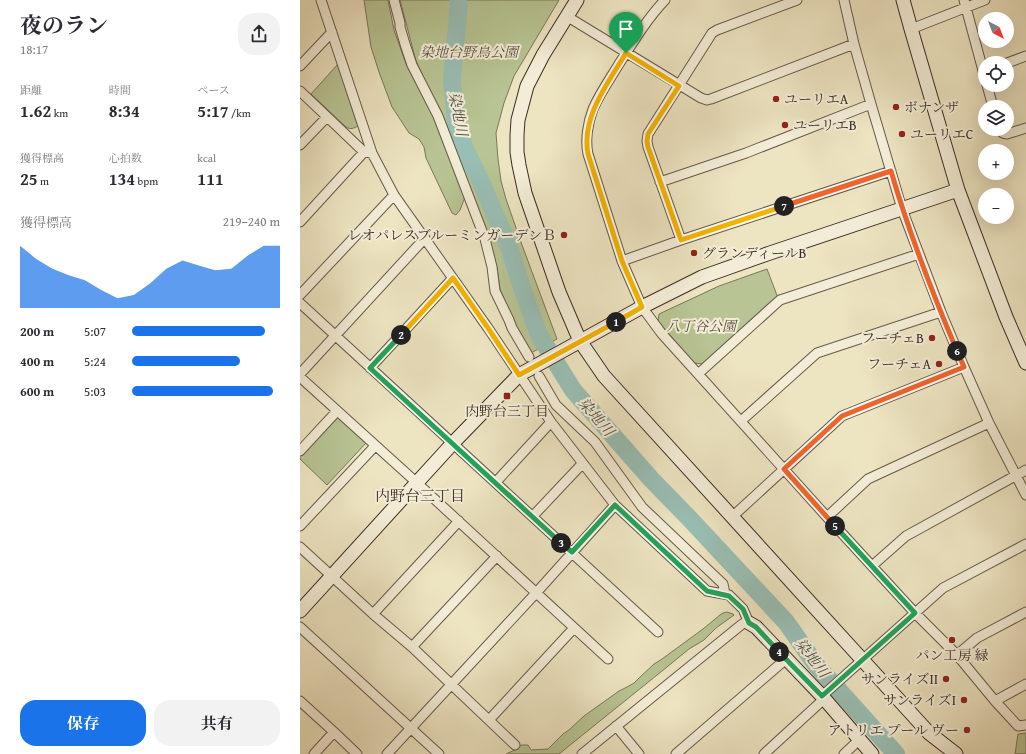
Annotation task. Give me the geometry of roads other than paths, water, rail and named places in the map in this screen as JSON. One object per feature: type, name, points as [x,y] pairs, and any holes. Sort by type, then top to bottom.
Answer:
[{"type":"street","points":[[321,0],[365,132],[368,153]]},
{"type":"street","points":[[394,0],[400,27],[412,65],[438,116],[485,238],[492,267],[495,291],[510,320],[512,328],[534,360]]},
{"type":"street","points":[[578,0],[543,55],[527,86],[518,120],[517,140],[519,165],[524,193],[559,292],[580,341],[604,376],[930,733],[956,754]]},
{"type":"street","points":[[666,0],[650,17],[608,82],[594,107],[587,140],[588,154],[622,261],[642,307],[662,334],[915,613],[957,655],[995,701],[1018,726],[1026,725]]},
{"type":"street","points":[[681,240],[648,147],[648,134],[710,36],[715,32],[797,0]]},
{"type":"street","points":[[844,0],[854,44],[902,209],[941,312],[964,367],[988,422],[1026,495]]},
{"type":"street","points":[[903,0],[910,29],[958,190],[1006,317],[1026,363]]},
{"type":"street","points":[[910,29],[965,4],[985,0]]},
{"type":"street","points":[[965,4],[979,56]]},
{"type":"street","points":[[568,16],[679,86],[707,100],[854,44]]},
{"type":"street","points":[[300,66],[332,32]]},
{"type":"street","points":[[1014,60],[1026,56]]},
{"type":"street","points":[[300,92],[368,153],[394,194],[488,328],[551,422],[615,505],[707,591],[725,594],[743,609],[749,623],[756,627],[786,659],[825,696],[859,740],[872,754]]},
{"type":"street","points":[[660,182],[746,153],[871,104]]},
{"type":"street","points":[[300,145],[327,117]]},
{"type":"street","points":[[1014,132],[1026,128]]},
{"type":"street","points":[[342,131],[349,133],[365,132]]},
{"type":"street","points":[[300,222],[368,153]]},
{"type":"street","points":[[622,261],[891,171]]},
{"type":"street","points":[[300,611],[416,482],[534,360],[561,351],[642,307],[702,277],[958,190]]},
{"type":"street","points":[[300,295],[394,194]]},
{"type":"street","points":[[425,238],[300,376],[497,556],[608,660]]},
{"type":"street","points":[[698,374],[780,300],[919,254]]},
{"type":"street","points":[[370,368],[453,278]]},
{"type":"street","points":[[300,303],[658,632]]},
{"type":"street","points":[[741,421],[817,353],[941,312]]},
{"type":"street","points":[[732,516],[842,416],[964,367]]},
{"type":"street","points":[[539,376],[556,405],[595,442],[642,507],[723,584],[725,594]]},
{"type":"street","points":[[300,451],[337,411]]},
{"type":"street","points":[[496,482],[551,422]]},
{"type":"street","points":[[827,517],[868,479],[988,422]]},
{"type":"street","points":[[300,526],[375,446]]},
{"type":"street","points":[[533,516],[582,464]]},
{"type":"street","points":[[872,566],[906,536],[1026,470]]},
{"type":"street","points":[[386,754],[536,593],[615,505]]},
{"type":"street","points":[[373,614],[459,521]]},
{"type":"street","points":[[764,754],[863,659],[946,586],[1026,544]]},
{"type":"street","points":[[300,547],[412,648],[515,745]]},
{"type":"street","points":[[412,648],[497,556]]},
{"type":"street","points":[[957,655],[977,638],[1026,612]]},
{"type":"street","points":[[582,754],[741,625],[749,623]]},
{"type":"street","points":[[300,627],[439,754]]},
{"type":"street","points":[[489,720],[574,628]]},
{"type":"street","points":[[676,754],[786,659]]},
{"type":"street","points":[[995,701],[1026,684]]},
{"type":"street","points":[[300,701],[357,754]]},
{"type":"street","points":[[616,726],[639,754]]},
{"type":"street","points":[[314,754],[334,732]]},
{"type":"street","points":[[844,754],[859,740]]},
{"type":"waterway","name":"染地川","points":[[458,0],[459,5],[452,79],[456,123],[465,149],[509,247],[539,335],[573,390],[651,479],[786,622],[817,666],[896,754]]},
{"type":"place","name":"ユーリエA","points":[[776,99]]},
{"type":"place","name":"ボナンザ","points":[[896,107]]},
{"type":"place","name":"ユーリエB","points":[[785,125]]},
{"type":"place","name":"ユーリエC","points":[[902,134]]},
{"type":"place","name":"レオパレスブルーミンガーデンＢ","points":[[564,235]]},
{"type":"place","name":"グランディールB","points":[[694,253]]},
{"type":"place","name":"フーチェB","points":[[932,338]]},
{"type":"place","name":"フーチェA","points":[[939,364]]},
{"type":"place","name":"内野台三丁目","points":[[507,396]]},
{"type":"place","name":"パン工房 緑","points":[[952,640]]},
{"type":"place","name":"サンライズⅡ","points":[[946,679]]},
{"type":"place","name":"サンライズⅠ","points":[[964,700]]},
{"type":"place","name":"アトリエ プール ヴー","points":[[967,730]]},
{"type":"district","name":"内野台三丁目","points":[[420,496]]},
{"type":"park label","name":"染地台野鳥公園","points":[[469,52]]},
{"type":"park label","name":"八丁谷公園","points":[[701,326]]}]
